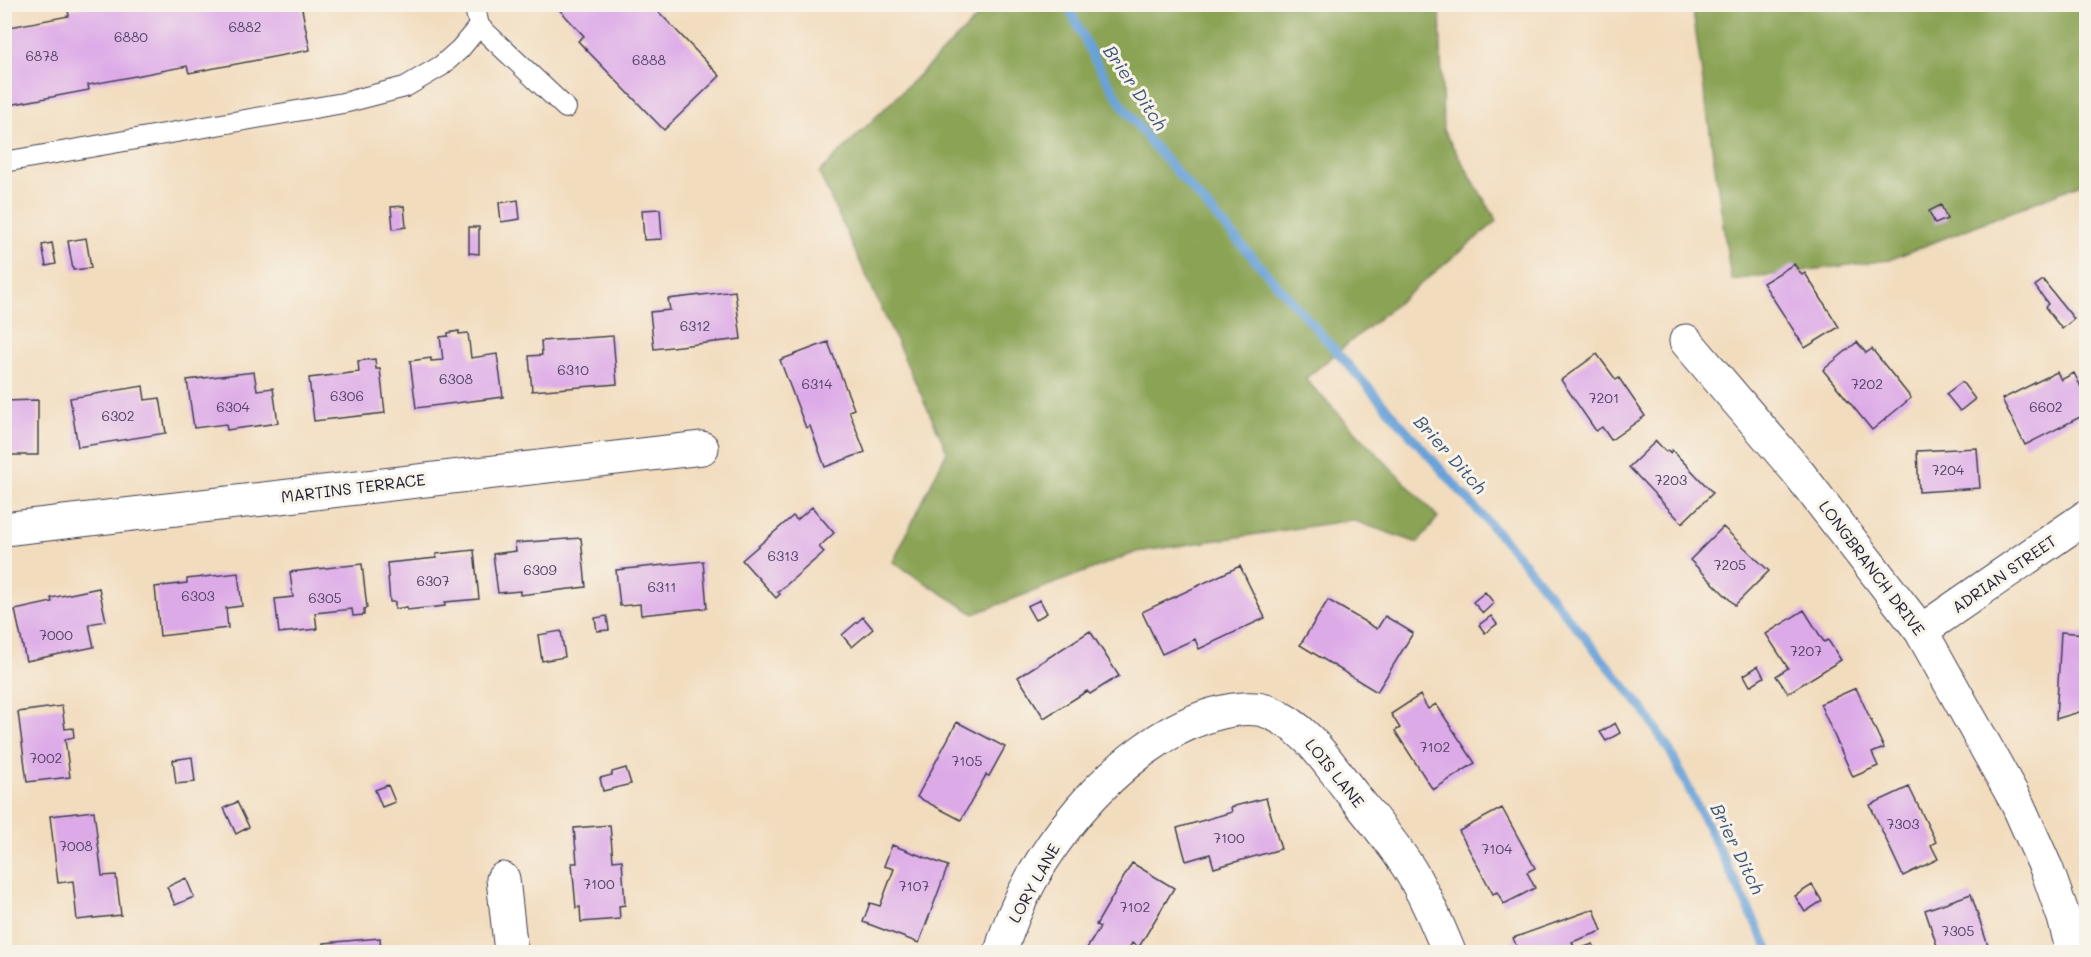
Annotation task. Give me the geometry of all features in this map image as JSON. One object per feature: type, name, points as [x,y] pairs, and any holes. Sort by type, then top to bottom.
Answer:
[{"type":"street","name":"LONGBRANCH DRIVE","points":[[1686,341],[1797,471],[1922,631],[2018,803],[2047,870],[2073,952]]},
{"type":"street","name":"MARTINS TERRACE","points":[[4,529],[702,448]]},
{"type":"street","name":"ADRIAN STREET","points":[[1922,631],[2086,517]]},
{"type":"street","name":"LOIS LANE","points":[[1075,817],[1111,777],[1144,748],[1174,730],[1224,711],[1246,709],[1267,712],[1295,727],[1318,748],[1381,830],[1410,870],[1449,952]]},
{"type":"street","name":"LORY LANE","points":[[1000,952],[1007,931],[1030,882],[1055,842],[1075,817]]},
{"type":"street","points":[[503,879],[510,952]]},
{"type":"lane","points":[[472,4],[479,26],[566,108]]},
{"type":"lane","points":[[4,162],[343,103],[405,87],[441,66],[479,26]]},
{"type":"green space","points":[[971,5],[1440,5],[1443,130],[1497,221],[1305,379],[1438,517],[1418,543],[1352,520],[1137,552],[974,614],[893,562],[947,451],[819,173],[977,18]]},
{"type":"green space","points":[[1692,5],[2086,5],[2086,182],[1889,260],[1731,280]]},
{"type":"building","points":[[97,4],[301,4],[310,50],[189,73],[187,66],[88,85],[89,90],[4,106],[4,28],[69,16],[68,10]]},
{"type":"building","points":[[554,4],[651,4],[720,76],[664,130],[578,41],[584,36]]},
{"type":"building","points":[[518,200],[520,219],[501,222],[499,203]]},
{"type":"building","points":[[1941,205],[1947,219],[1935,224],[1929,211]]},
{"type":"building","points":[[404,206],[406,227],[393,229],[391,207]]},
{"type":"building","points":[[660,209],[662,239],[644,240],[642,210]]},
{"type":"building","points":[[469,227],[479,227],[479,254],[469,253]]},
{"type":"building","points":[[86,238],[91,268],[73,270],[68,241]]},
{"type":"building","points":[[52,243],[56,264],[46,266],[42,245]]},
{"type":"building","points":[[1794,264],[1802,275],[1805,273],[1839,327],[1805,348],[1763,283]]},
{"type":"building","points":[[2043,280],[2074,319],[2062,329],[2045,307],[2048,304],[2035,286]]},
{"type":"building","points":[[735,291],[741,339],[654,349],[650,312],[670,310],[668,299]]},
{"type":"building","points":[[459,331],[459,334],[468,333],[471,358],[497,354],[503,397],[416,408],[410,361],[431,358],[431,361],[443,360],[440,337]]},
{"type":"building","points":[[613,336],[617,384],[532,391],[529,356],[542,355],[541,341]]},
{"type":"building","points":[[828,342],[854,409],[849,411],[865,452],[825,467],[810,426],[806,428],[780,360]]},
{"type":"building","points":[[1857,342],[1866,353],[1872,349],[1911,398],[1872,430],[1823,370]]},
{"type":"building","points":[[1597,354],[1616,380],[1619,378],[1645,416],[1611,440],[1602,427],[1596,431],[1561,380]]},
{"type":"building","points":[[375,359],[376,369],[380,369],[385,413],[314,421],[309,378],[359,372],[358,361]]},
{"type":"building","points":[[254,372],[257,390],[273,388],[278,423],[227,430],[226,424],[194,428],[187,380]]},
{"type":"building","points":[[2057,372],[2061,380],[2074,373],[2086,397],[2086,414],[2025,445],[2002,399]]},
{"type":"building","points":[[1962,382],[1975,399],[1960,411],[1946,394]]},
{"type":"building","points":[[143,386],[145,400],[160,398],[166,433],[78,447],[70,398]]},
{"type":"building","points":[[38,400],[38,455],[4,455],[4,401]]},
{"type":"building","points":[[1656,441],[1666,452],[1668,450],[1670,453],[1672,450],[1713,493],[1682,523],[1629,467]]},
{"type":"building","points":[[1977,448],[1980,488],[1919,492],[1917,451]]},
{"type":"building","points":[[812,507],[834,533],[819,547],[824,552],[778,592],[780,594],[776,598],[742,560],[793,516],[797,520]]},
{"type":"building","points":[[1723,527],[1769,571],[1735,605],[1690,560]]},
{"type":"building","points":[[581,538],[586,587],[520,595],[520,591],[498,593],[493,554],[516,551],[515,543]]},
{"type":"building","points":[[474,550],[479,599],[445,602],[445,606],[407,610],[407,607],[395,609],[395,602],[390,602],[387,563],[436,558],[436,554]]},
{"type":"building","points":[[703,561],[707,608],[641,615],[640,604],[620,606],[616,570]]},
{"type":"building","points":[[362,564],[367,608],[364,609],[364,615],[353,616],[352,609],[315,613],[317,629],[279,633],[275,599],[293,597],[290,572]]},
{"type":"building","points":[[1240,566],[1265,618],[1199,649],[1195,639],[1162,654],[1142,612]]},
{"type":"building","points":[[238,573],[242,606],[226,608],[228,628],[160,636],[155,587],[187,583],[187,579]]},
{"type":"building","points":[[99,588],[106,621],[89,624],[94,647],[26,661],[15,610],[52,602],[51,598]]},
{"type":"building","points":[[1485,592],[1494,603],[1483,613],[1473,602]]},
{"type":"building","points":[[1040,600],[1047,613],[1035,620],[1027,606]]},
{"type":"building","points":[[1328,600],[1377,629],[1385,616],[1413,633],[1377,692],[1300,645]]},
{"type":"building","points":[[1804,610],[1824,642],[1828,640],[1841,660],[1788,693],[1776,676],[1788,668],[1766,634]]},
{"type":"building","points":[[607,616],[609,630],[597,631],[595,618]]},
{"type":"building","points":[[1491,616],[1497,624],[1485,633],[1479,625]]},
{"type":"building","points":[[863,617],[873,629],[852,647],[842,635]]},
{"type":"building","points":[[561,631],[565,657],[542,661],[538,635]]},
{"type":"building","points":[[1090,631],[1119,676],[1090,694],[1087,691],[1044,718],[1018,677]]},
{"type":"building","points":[[2061,632],[2086,634],[2086,710],[2056,719]]},
{"type":"building","points":[[1758,666],[1764,677],[1750,686],[1744,675]]},
{"type":"building","points":[[1856,688],[1884,748],[1872,753],[1878,766],[1853,777],[1820,704]]},
{"type":"building","points":[[1420,695],[1428,709],[1436,704],[1475,763],[1433,790],[1395,731],[1400,728],[1391,714]]},
{"type":"building","points":[[62,706],[65,729],[73,728],[74,737],[65,739],[70,777],[27,782],[18,712]]},
{"type":"building","points":[[957,722],[1005,747],[989,776],[986,775],[961,820],[917,797]]},
{"type":"building","points":[[1615,723],[1620,733],[1606,741],[1600,732]]},
{"type":"building","points":[[192,757],[195,782],[176,784],[173,760]]},
{"type":"building","points":[[626,768],[631,784],[603,791],[600,778]]},
{"type":"building","points":[[388,785],[395,802],[382,807],[375,790]]},
{"type":"building","points":[[1909,787],[1936,842],[1931,845],[1938,859],[1903,876],[1870,805]]},
{"type":"building","points":[[1266,798],[1281,849],[1214,868],[1210,854],[1186,861],[1177,828],[1232,812],[1231,807]]},
{"type":"building","points":[[237,802],[249,827],[236,834],[224,808]]},
{"type":"building","points":[[1502,808],[1535,868],[1527,872],[1535,888],[1504,904],[1497,892],[1493,894],[1459,831]]},
{"type":"building","points":[[94,811],[102,876],[116,875],[121,915],[77,920],[73,881],[58,883],[50,816]]},
{"type":"building","points":[[610,825],[613,861],[622,860],[625,905],[619,906],[620,919],[581,922],[580,907],[576,908],[572,863],[577,863],[574,828]]},
{"type":"building","points":[[892,845],[948,866],[919,943],[863,922],[870,903],[880,906],[894,869],[884,866]]},
{"type":"building","points":[[1132,863],[1174,888],[1139,947],[1132,943],[1127,952],[1090,952],[1086,950],[1100,927],[1096,925]]},
{"type":"building","points":[[186,878],[194,897],[175,905],[167,887]]},
{"type":"building","points":[[1812,885],[1822,901],[1805,912],[1795,896]]},
{"type":"building","points":[[1971,894],[1990,952],[1939,952],[1925,910]]},
{"type":"building","points":[[1594,909],[1602,931],[1572,942],[1576,950],[1593,944],[1597,952],[1519,952],[1513,938]]},
{"type":"building","points":[[380,938],[381,952],[325,952],[324,943]]},
{"type":"waterway","name":"Brier Ditch","points":[[1067,4],[1094,59],[1123,106],[1150,142],[1519,557],[1644,710],[1671,753],[1770,952]]}]
